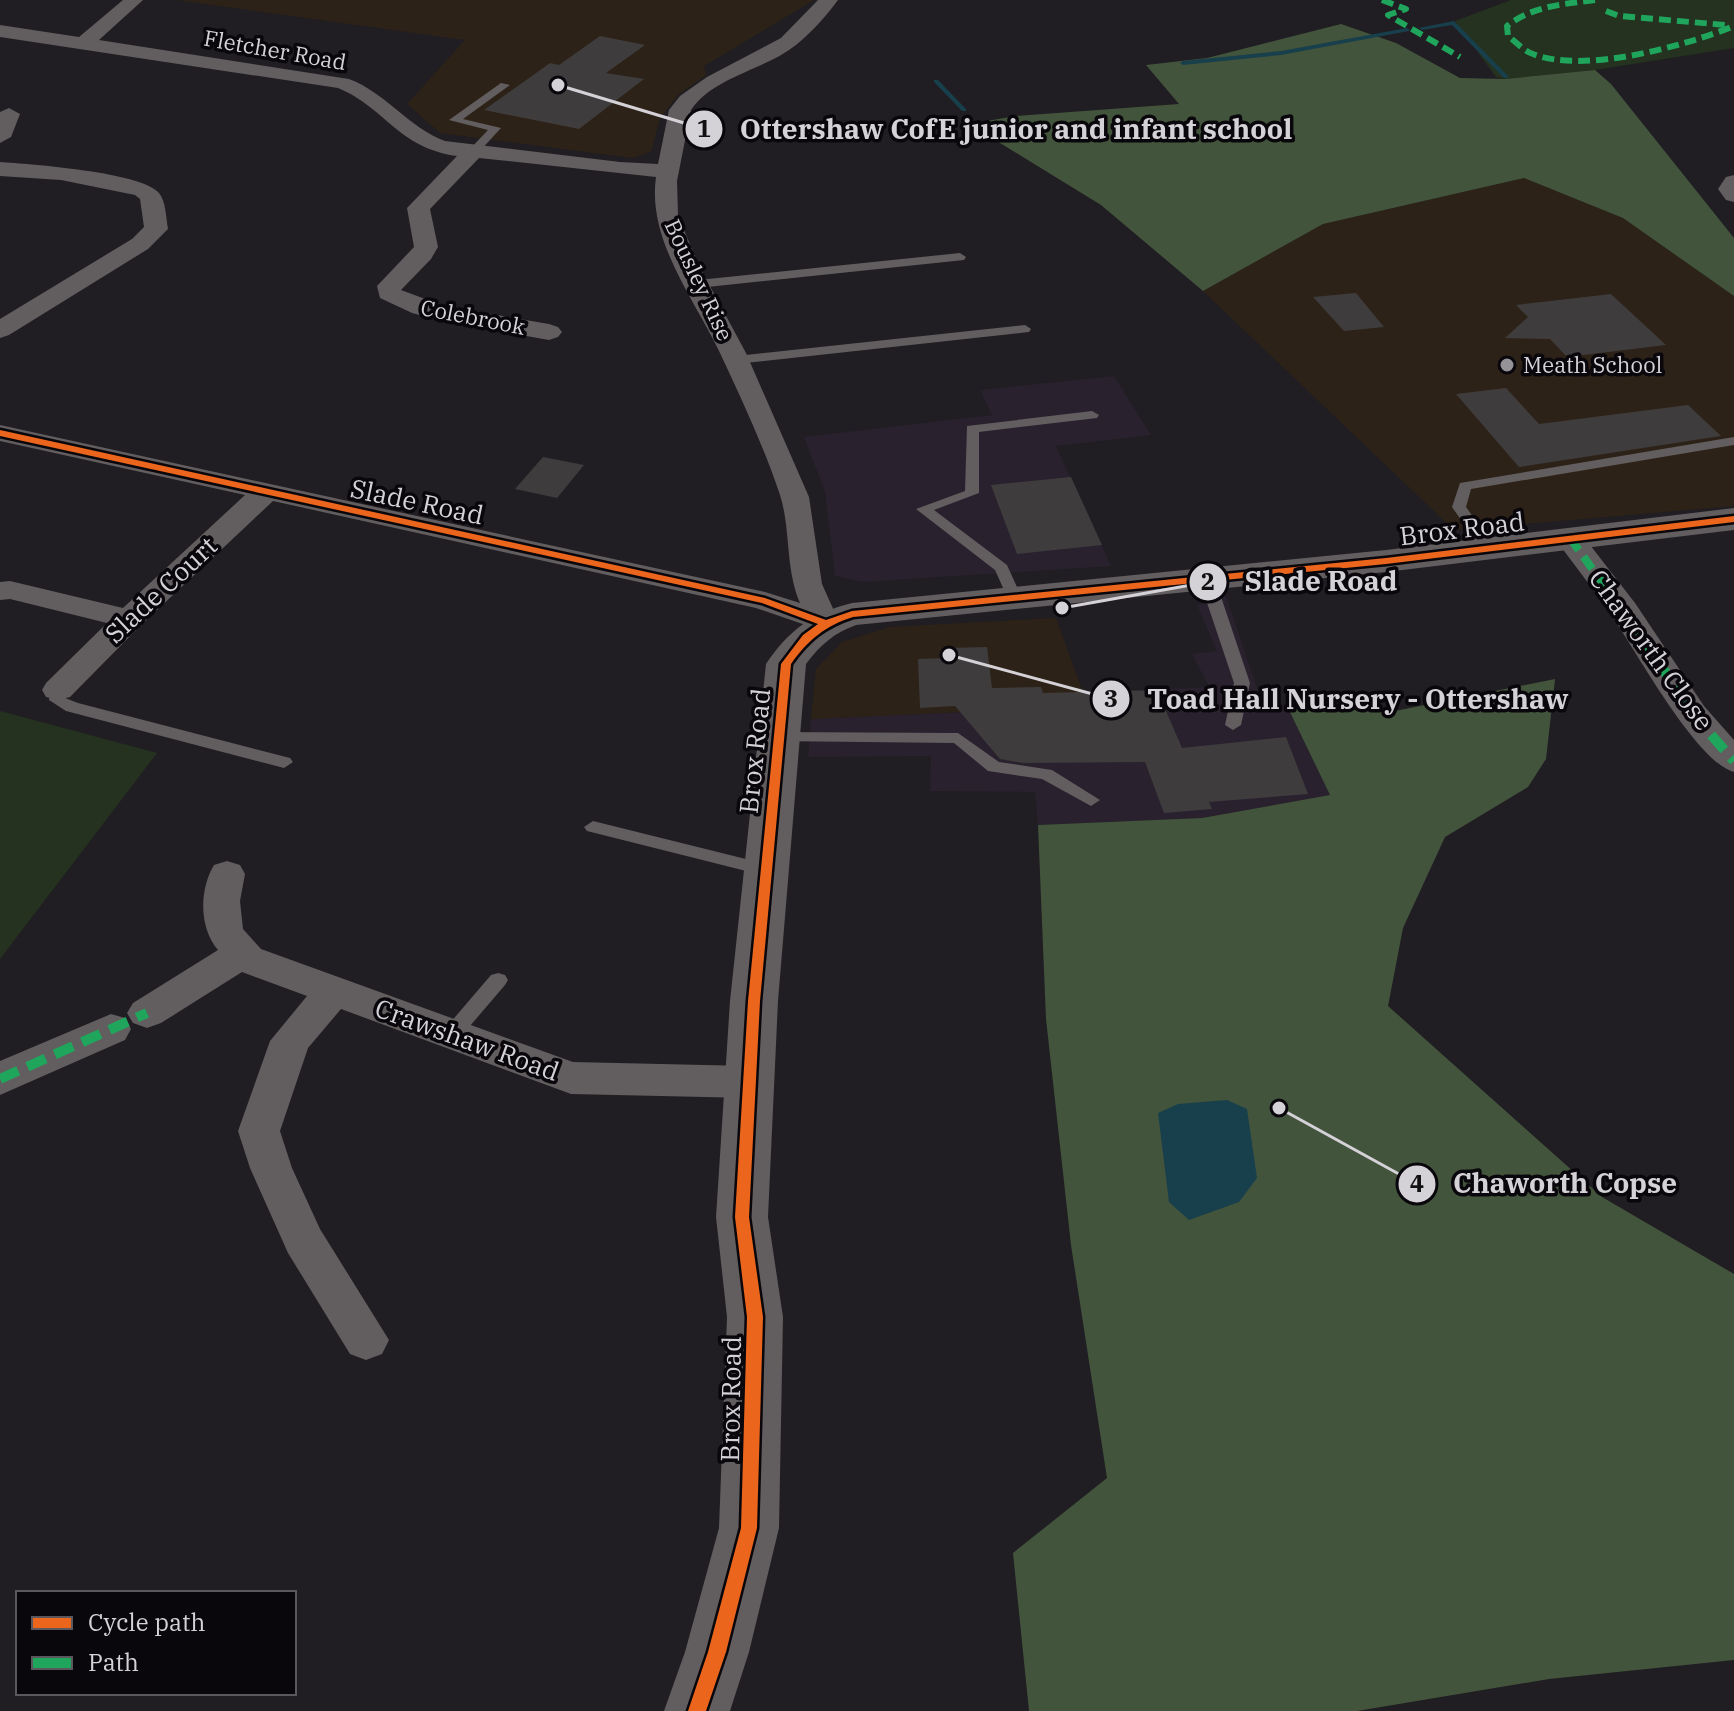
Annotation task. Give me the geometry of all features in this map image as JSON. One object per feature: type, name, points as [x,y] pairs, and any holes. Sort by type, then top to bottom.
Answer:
[{"type":"street","points":[[83,44],[134,0]]},
{"type":"street","name":"Bousley Rise","points":[[823,622],[807,584],[795,497],[736,360],[666,215],[667,171],[680,110],[687,100],[714,81],[788,42],[829,0]]},
{"type":"street","name":"Fletcher Road","points":[[0,31],[342,83],[364,94],[423,143],[620,169],[667,171]]},
{"type":"street","points":[[0,137],[9,114]]},
{"type":"street","name":"Colebrook","points":[[474,151],[418,208],[426,247],[423,254],[389,286],[389,293],[406,304],[550,331]]},
{"type":"street","points":[[0,169],[61,173],[143,190],[151,197],[156,229],[140,244],[0,330]]},
{"type":"street","points":[[1734,182],[1729,189],[1734,195]]},
{"type":"street","name":"Slade Road","points":[[0,433],[749,598],[823,622]]},
{"type":"street","name":"Slade Court","points":[[58,690],[129,619],[266,492]]},
{"type":"street","name":"Brox Road","points":[[697,1711],[717,1652],[749,1528],[755,1317],[742,1217],[749,1082],[786,664],[802,641],[823,622],[852,614],[1207,579],[1734,519]]},
{"type":"street","name":"Chaworth Close","points":[[1570,538],[1624,610],[1692,713],[1734,761]]},
{"type":"street","points":[[0,591],[10,590],[129,619]]},
{"type":"street","points":[[147,1013],[243,953],[225,933],[222,901],[227,874]]},
{"type":"street","name":"Crawshaw Road","points":[[243,953],[248,959],[571,1078],[749,1082]]},
{"type":"street","points":[[334,991],[290,1041],[259,1131],[271,1168],[303,1240],[366,1340]]},
{"type":"street","points":[[0,1079],[111,1029]]},
{"type":"lane","points":[[474,151],[496,128],[454,120],[505,85]]},
{"type":"lane","points":[[698,284],[960,257]]},
{"type":"lane","points":[[736,360],[1025,329]]},
{"type":"lane","points":[[1013,596],[1002,568],[923,509],[972,493],[972,429],[1092,415]]},
{"type":"lane","points":[[1488,548],[1459,507],[1465,486],[1734,441]]},
{"type":"lane","points":[[1207,579],[1242,683],[1233,725]]},
{"type":"lane","points":[[58,690],[57,700],[72,707],[284,762]]},
{"type":"lane","points":[[778,737],[958,738],[994,767],[1046,774],[1091,800]]},
{"type":"lane","points":[[593,827],[766,870]]},
{"type":"lane","points":[[451,1035],[498,980]]},
{"type":"shaded area","points":[[177,0],[814,0],[704,66],[706,75],[678,95],[660,118],[651,152],[632,158],[440,133],[407,104],[465,40]]},
{"type":"shaded area","name":"Meath School","points":[[1524,178],[1623,218],[1734,296],[1734,506],[1454,530],[1203,291],[1323,224]]},
{"type":"shaded area","points":[[1114,376],[1151,435],[1056,446],[1111,566],[863,582],[835,576],[825,492],[804,437],[992,415],[980,390]]},
{"type":"shaded area","points":[[1226,596],[1261,700],[1287,706],[1330,795],[1202,818],[1038,825],[1035,792],[930,791],[931,756],[808,757],[811,719],[964,712],[1115,692],[1209,687],[1192,654],[1217,651],[1197,605]]},
{"type":"shaded area","points":[[1056,618],[1090,712],[964,712],[811,719],[816,669],[842,642],[890,627]]},
{"type":"green space","points":[[1511,0],[1734,0],[1734,48],[1595,70],[1505,79],[1496,77],[1455,21]]},
{"type":"green space","points":[[1341,24],[1396,43],[1460,78],[1505,79],[1595,70],[1611,84],[1734,238],[1734,296],[1623,218],[1524,178],[1323,224],[1203,291],[1101,205],[969,124],[1016,116],[1179,104],[1146,65],[1207,58]]},
{"type":"green space","points":[[1555,679],[1546,759],[1528,787],[1445,837],[1403,928],[1388,1006],[1602,1197],[1734,1274],[1734,1660],[1549,1679],[1357,1711],[1029,1711],[1013,1553],[1107,1478],[1071,1245],[1046,1019],[1038,825],[1202,818],[1330,795],[1287,706],[1395,711]]},
{"type":"green space","points":[[0,711],[157,753],[0,959]]},
{"type":"water","points":[[1227,1100],[1247,1109],[1257,1178],[1239,1202],[1189,1220],[1169,1202],[1158,1113],[1178,1104]]},
{"type":"building","points":[[600,36],[645,45],[606,73],[644,79],[579,129],[484,110],[550,63],[559,65]]},
{"type":"building","points":[[1356,293],[1384,327],[1344,331],[1313,297]]},
{"type":"building","points":[[1611,294],[1666,345],[1567,357],[1550,339],[1505,338],[1528,317],[1516,305]]},
{"type":"building","points":[[1506,388],[1539,424],[1688,405],[1721,436],[1519,467],[1456,394]]},
{"type":"building","points":[[543,457],[584,465],[557,498],[515,489]]},
{"type":"building","points":[[1071,477],[1102,545],[1017,554],[991,485]]},
{"type":"building","points":[[987,647],[992,688],[1041,687],[1043,693],[1157,690],[1182,748],[1286,737],[1308,794],[1209,802],[1212,809],[1164,813],[1145,762],[1023,763],[1000,759],[955,706],[920,708],[918,659],[948,658],[948,648]]},
{"type":"waterway","points":[[1422,28],[1454,23],[1506,77]]},
{"type":"waterway","points":[[1183,63],[1281,53],[1407,30]]},
{"type":"waterway","points":[[936,81],[964,110]]},
{"type":"marked path","points":[[1382,0],[1406,9],[1388,15],[1460,57]]},
{"type":"marked path","points":[[1595,0],[1548,7],[1526,14],[1507,26],[1508,36],[1531,54],[1563,61],[1649,53],[1689,44],[1734,26]]},
{"type":"marked path","points":[[1606,11],[1619,16],[1726,25]]},
{"type":"marked path","points":[[1570,538],[1624,610],[1692,713],[1734,761]]},
{"type":"marked path","points":[[0,1079],[147,1013]]},
{"type":"cycle path","points":[[0,433],[765,601],[823,622]]},
{"type":"cycle path","points":[[697,1711],[717,1652],[749,1528],[755,1317],[742,1217],[754,1001],[786,664],[800,645],[821,626],[852,614],[1386,561],[1734,519]]},
{"type":"place","name":"Ottershaw CofE junior and infant school","points":[[558,85]]},
{"type":"place","name":"Meath School","points":[[1507,365]]},
{"type":"place","name":"Slade Road","points":[[1062,608]]},
{"type":"place","name":"Toad Hall Nursery - Ottershaw","points":[[949,655]]},
{"type":"place","name":"Chaworth Copse","points":[[1279,1108]]}]
